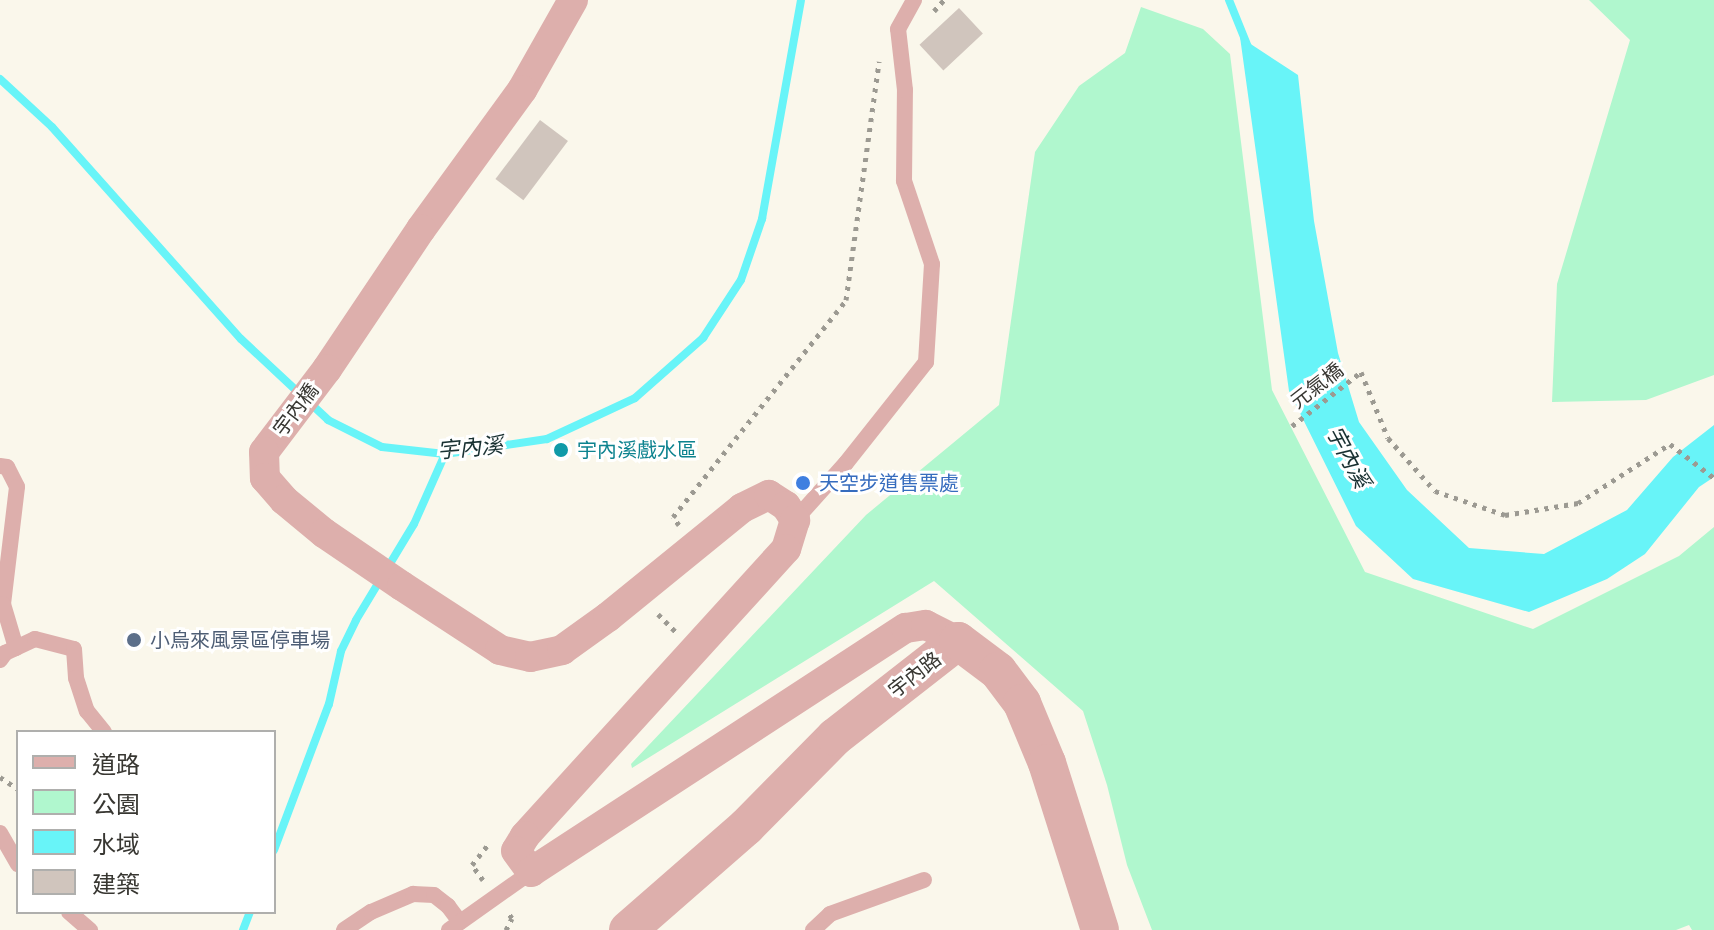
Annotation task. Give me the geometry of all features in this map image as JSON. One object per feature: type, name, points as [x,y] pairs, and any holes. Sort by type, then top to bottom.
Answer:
[{"type":"street","name":"宇內橋","points":[[573,0],[522,90],[421,229],[327,369],[264,452],[265,478],[284,500],[324,533],[500,650],[530,657],[562,650],[608,617],[742,508],[769,495],[786,506],[795,520]]},
{"type":"street","points":[[795,520],[786,549],[525,836],[516,851],[531,872],[906,628],[926,625],[958,641]]},
{"type":"street","name":"宇內路","points":[[628,930],[746,827],[835,737],[958,641],[998,671],[1022,703],[1047,763],[1100,930]]},
{"type":"lane","points":[[795,520],[865,440],[926,362],[932,264],[904,181],[905,90],[898,29],[914,0]]},
{"type":"lane","points":[[0,466],[7,467],[17,487],[3,604],[16,648]]},
{"type":"lane","points":[[0,660],[5,653],[35,639],[74,649],[76,678],[87,711],[102,730]]},
{"type":"lane","points":[[0,833],[16,861]]},
{"type":"lane","points":[[344,930],[371,912],[413,894],[434,895],[448,906],[454,926],[531,872]]},
{"type":"lane","points":[[813,930],[830,914],[924,880]]},
{"type":"lane","points":[[71,914],[90,930]]},
{"type":"path","points":[[693,521],[682,529],[673,517],[846,300],[877,63],[944,0]]},
{"type":"path","name":"元氣橋","points":[[1292,426],[1361,372],[1388,438],[1435,491],[1505,515],[1578,503],[1670,444],[1714,478]]},
{"type":"path","points":[[656,613],[684,640]]},
{"type":"green space","points":[[1589,0],[1714,0],[1714,375],[1646,400],[1552,402],[1557,284],[1630,40]]},
{"type":"green space","points":[[1141,7],[1203,29],[1230,54],[1272,390],[1365,572],[1533,629],[1679,556],[1714,527],[1714,930],[1692,930],[1689,925],[1676,930],[1152,930],[1127,865],[1107,785],[1083,711],[934,581],[632,768],[631,764],[866,515],[999,405],[1035,152],[1079,86],[1125,53]]},
{"type":"water","points":[[1240,37],[1298,75],[1314,221],[1338,353],[1359,422],[1407,490],[1469,548],[1544,554],[1627,510],[1673,457],[1714,425],[1714,477],[1699,487],[1645,554],[1607,579],[1529,612],[1413,579],[1356,526],[1289,391]]},
{"type":"building","points":[[959,8],[983,34],[943,70],[920,45]]},
{"type":"building","points":[[540,120],[568,141],[523,200],[495,179]]},
{"type":"waterway","name":"宇內溪","points":[[310,403],[328,420],[382,447],[445,454],[547,439],[635,398],[703,338],[741,280],[762,219],[801,0]]},
{"type":"waterway","name":"宇內溪","points":[[1229,0],[1248,47]]},
{"type":"waterway","name":"宇內溪","points":[[0,79],[52,127],[241,339],[300,394]]},
{"type":"waterway","points":[[276,845],[329,704],[341,651],[356,620],[414,524],[445,454]]},
{"type":"waterway","points":[[243,930],[249,914]]},
{"type":"place","name":"宇內溪戲水區","points":[[561,450]]},
{"type":"place","name":"天空步道售票處","points":[[803,483]]},
{"type":"place","name":"小烏來風景區停車場","points":[[134,640]]}]
